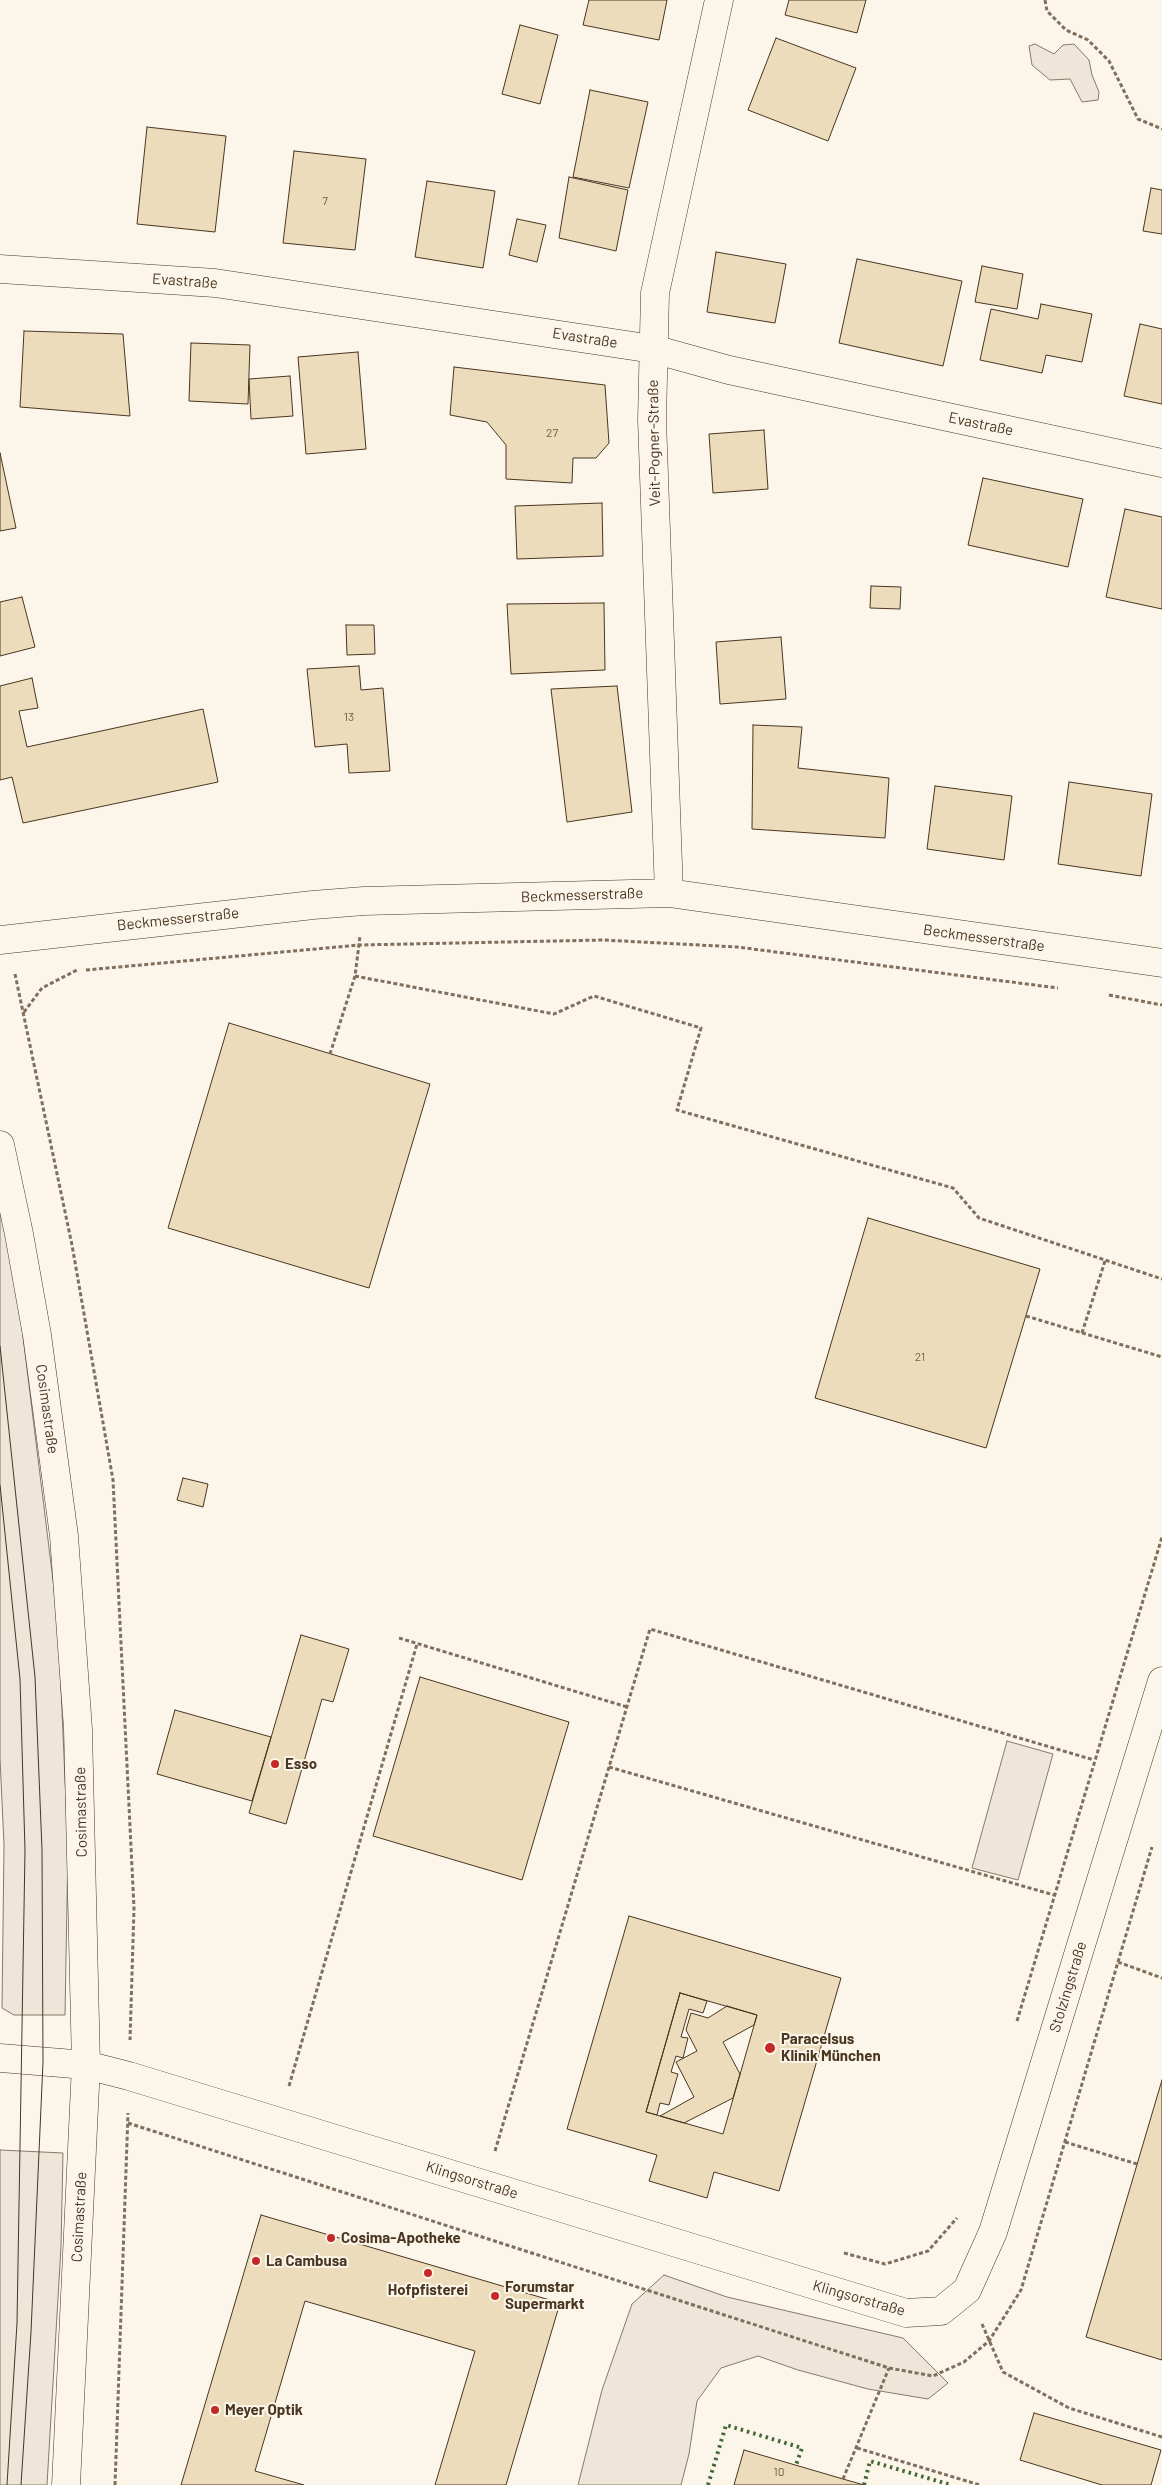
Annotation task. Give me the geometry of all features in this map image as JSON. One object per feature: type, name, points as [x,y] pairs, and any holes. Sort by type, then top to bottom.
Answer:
[{"type":"street","name":"Veit-Pogner-Straße","points":[[669,893],[652,420],[655,293],[719,0]]},
{"type":"street","name":"Evastraße","points":[[0,269],[215,283],[653,349],[729,370],[1162,463]]},
{"type":"street","name":"Beckmesserstraße","points":[[0,940],[312,904],[669,893],[1162,963]]},
{"type":"street","name":"Cosimastraße","points":[[0,1145],[19,1234],[37,1335],[68,1578],[78,1729],[86,2065],[66,2485]]},
{"type":"street","name":"Stolzingstraße","points":[[941,2311],[967,2290],[993,2232],[1162,1681]]},
{"type":"street","name":"Klingsorstraße","points":[[0,2058],[86,2065],[205,2098],[906,2313],[941,2311]]},
{"type":"path","points":[[1045,0],[1047,11],[1066,30],[1088,40],[1108,61],[1138,119],[1162,130]]},
{"type":"path","points":[[24,1012],[42,988],[75,971],[369,944],[603,940],[737,947],[1062,988]]},
{"type":"path","points":[[330,1054],[355,976],[554,1014],[594,996],[701,1028],[677,1110],[953,1188],[979,1218],[1162,1279]]},
{"type":"path","points":[[1101,993],[1162,1005]]},
{"type":"path","points":[[1082,1333],[1105,1261]]},
{"type":"path","points":[[1026,1316],[1162,1357]]},
{"type":"path","points":[[1015,2027],[1162,1537]]},
{"type":"path","points":[[495,2152],[650,1629],[1094,1760]]},
{"type":"path","points":[[399,1638],[627,1707]]},
{"type":"path","points":[[289,2086],[417,1644]]},
{"type":"path","points":[[609,1767],[1054,1895]]},
{"type":"path","points":[[128,2123],[888,2368],[933,2376],[964,2362],[989,2341],[1021,2290],[1154,1841]]},
{"type":"path","points":[[1118,1962],[1162,1978]]},
{"type":"path","points":[[1065,2142],[1137,2164]]},
{"type":"path","points":[[928,2251],[960,2215]]},
{"type":"path","points":[[967,2290],[1003,2372],[1069,2408],[1162,2436]]},
{"type":"path","points":[[843,2479],[858,2448],[888,2368]]},
{"type":"path","points":[[858,2448],[980,2485]]},
{"type":"shaded area","points":[[1035,44],[1054,54],[1063,45],[1074,44],[1089,60],[1092,75],[1099,92],[1098,100],[1082,102],[1070,79],[1050,80],[1032,65],[1029,46]]},
{"type":"shaded area","points":[[0,1193],[19,1304],[58,1621],[68,1847],[65,2015],[14,2015],[2,2008],[4,1845],[0,1758]]},
{"type":"shaded area","points":[[1007,1741],[1053,1754],[1018,1880],[972,1868]]},
{"type":"shaded area","points":[[0,2150],[63,2153],[61,2247],[47,2485],[0,2485]]},
{"type":"shaded area","points":[[664,2275],[727,2297],[903,2338],[948,2383],[928,2399],[868,2389],[798,2370],[758,2356],[721,2368],[697,2401],[689,2454],[681,2485],[578,2485],[602,2390],[632,2304]]},
{"type":"building","points":[[589,0],[667,0],[659,40],[583,25]]},
{"type":"building","points":[[789,0],[866,0],[857,33],[785,15]]},
{"type":"building","points":[[520,25],[558,35],[540,104],[502,94]]},
{"type":"building","points":[[776,38],[856,68],[828,141],[748,110]]},
{"type":"building","points":[[590,90],[648,102],[629,188],[573,177]]},
{"type":"building","points":[[147,127],[226,136],[215,232],[137,224]]},
{"type":"building","points":[[294,151],[366,159],[355,250],[283,243]]},
{"type":"building","points":[[569,177],[628,190],[616,251],[559,238]]},
{"type":"building","points":[[427,181],[495,191],[483,268],[415,257]]},
{"type":"building","points":[[1151,188],[1162,190],[1162,234],[1143,231]]},
{"type":"building","points":[[517,219],[546,225],[537,262],[509,255]]},
{"type":"building","points":[[716,252],[786,264],[775,323],[707,312]]},
{"type":"building","points":[[857,259],[962,281],[943,366],[839,343]]},
{"type":"building","points":[[982,266],[1023,274],[1017,309],[975,302]]},
{"type":"building","points":[[1041,304],[1092,314],[1082,362],[1046,355],[1042,373],[980,360],[991,309],[1038,319]]},
{"type":"building","points":[[1140,324],[1162,329],[1162,404],[1124,396]]},
{"type":"building","points":[[24,331],[123,334],[130,416],[20,407]]},
{"type":"building","points":[[191,343],[250,345],[248,404],[189,401]]},
{"type":"building","points":[[358,352],[366,449],[306,454],[298,357]]},
{"type":"building","points":[[454,367],[605,385],[609,443],[596,458],[573,458],[572,483],[506,479],[506,445],[487,422],[450,415]]},
{"type":"building","points":[[290,376],[293,416],[251,419],[249,379]]},
{"type":"building","points":[[764,430],[768,489],[713,493],[709,434]]},
{"type":"building","points":[[0,453],[16,528],[0,531]]},
{"type":"building","points":[[983,478],[1083,499],[1068,567],[968,545]]},
{"type":"building","points":[[602,503],[603,556],[517,559],[515,506]]},
{"type":"building","points":[[1125,509],[1162,517],[1162,609],[1106,597]]},
{"type":"building","points":[[871,586],[901,587],[900,609],[870,608]]},
{"type":"building","points":[[22,597],[35,647],[0,656],[0,602]]},
{"type":"building","points":[[604,603],[605,670],[511,674],[507,604]]},
{"type":"building","points":[[346,625],[374,625],[375,654],[347,655]]},
{"type":"building","points":[[781,637],[786,699],[720,704],[716,642]]},
{"type":"building","points":[[359,666],[361,690],[383,688],[390,771],[349,773],[347,744],[315,747],[307,669]]},
{"type":"building","points":[[32,678],[38,708],[19,711],[27,747],[203,709],[218,782],[23,823],[12,777],[0,780],[0,686]]},
{"type":"building","points":[[617,686],[632,812],[567,822],[551,689]]},
{"type":"building","points":[[753,725],[802,727],[798,768],[889,778],[885,838],[752,829]]},
{"type":"building","points":[[1069,782],[1152,794],[1141,876],[1058,864]]},
{"type":"building","points":[[935,786],[1012,796],[1004,860],[927,849]]},
{"type":"building","points":[[229,1023],[430,1084],[369,1288],[168,1228]]},
{"type":"building","points":[[868,1218],[1040,1269],[986,1448],[815,1398]]},
{"type":"building","points":[[183,1478],[208,1484],[203,1507],[177,1500]]},
{"type":"building","points":[[301,1635],[349,1649],[333,1702],[322,1699],[286,1824],[249,1813]]},
{"type":"building","points":[[420,1677],[569,1722],[522,1880],[373,1836]]},
{"type":"building","points":[[175,1710],[271,1737],[252,1801],[157,1774]]},
{"type":"building","points":[[629,1916],[841,1978],[779,2191],[714,2172],[707,2198],[649,2181],[657,2155],[567,2129]],"holes":[[[680,1993],[757,2015],[723,2134],[646,2112]]]},
{"type":"building","points":[[680,1993],[707,2001],[703,2013],[689,2009],[681,2037],[688,2038],[683,2058],[676,2056],[671,2072],[678,2074],[669,2105],[660,2103],[657,2115],[646,2112]]},
{"type":"building","points":[[727,2006],[757,2015],[754,2025],[723,2042],[740,2074],[733,2098],[684,2123],[660,2116],[694,2097],[676,2062],[697,2051],[686,2030],[691,2013],[708,2018]]},
{"type":"building","points":[[1162,2080],[1162,2360],[1086,2337]]},
{"type":"building","points":[[261,2215],[560,2303],[506,2485],[435,2485],[475,2351],[305,2301],[255,2471],[304,2485],[181,2485]]},
{"type":"building","points":[[1034,2413],[1161,2450],[1151,2485],[1102,2485],[1020,2460]]},
{"type":"building","points":[[744,2450],[843,2479],[864,2485],[734,2485]]},
{"type":"tram line","points":[[0,1346],[35,1677],[42,1850],[43,2062],[31,2332],[21,2485]]},
{"type":"tram line","points":[[0,1485],[20,1679],[25,1850],[17,2323],[7,2485]]},
{"type":"hedge","points":[[708,2485],[726,2425],[802,2448],[796,2465]]},
{"type":"hedge","points":[[864,2485],[870,2461],[951,2485]]},
{"type":"place","name":"Esso","points":[[275,1764]]},
{"type":"place","name":"Paracelsus Klinik München","points":[[770,2048]]},
{"type":"place","name":"Cosima-Apotheke","points":[[331,2238]]},
{"type":"place","name":"La Cambusa","points":[[256,2261]]},
{"type":"place","name":"Hofpfisterei","points":[[428,2273]]},
{"type":"place","name":"Forumstar Supermarkt","points":[[495,2296]]},
{"type":"place","name":"Meyer Optik","points":[[215,2410]]}]
